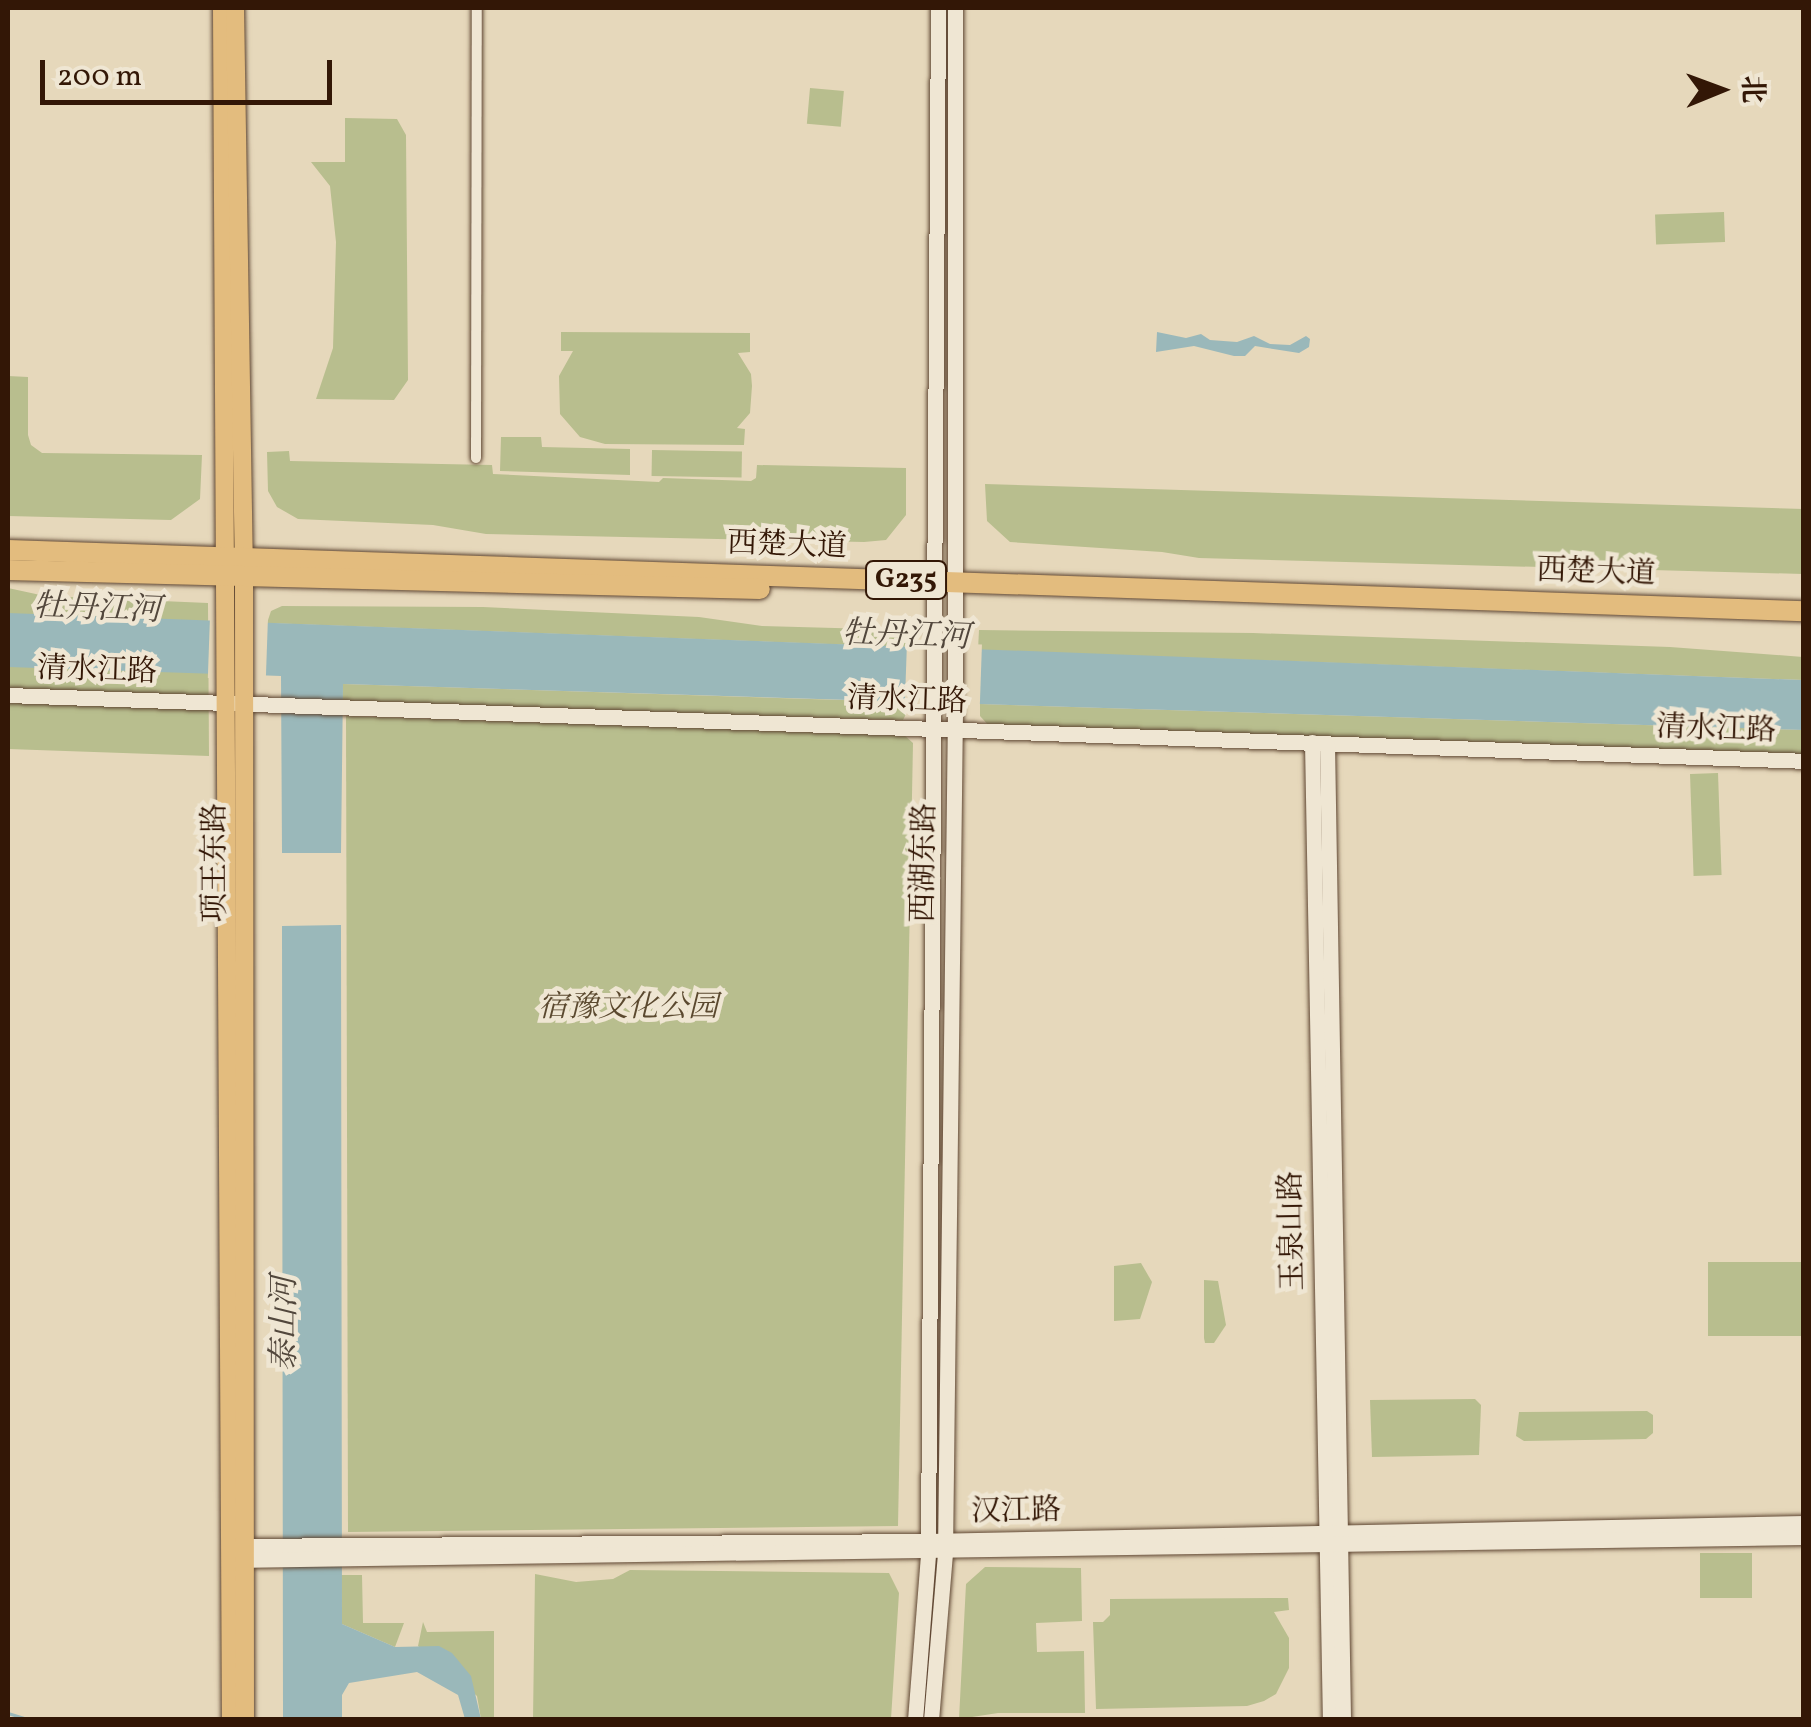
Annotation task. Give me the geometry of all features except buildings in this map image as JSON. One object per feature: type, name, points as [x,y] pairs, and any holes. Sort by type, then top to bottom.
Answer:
[{"type":"highway","name":"西楚大道","points":[[8,550],[234,567]]},
{"type":"highway","name":"西楚大道","points":[[8,570],[234,567],[933,587],[1804,623]]},
{"type":"highway","name":"西楚大道","points":[[956,588],[1804,611]]},
{"type":"main road","name":"项王东路","points":[[222,8],[234,567],[244,600],[234,695]]},
{"type":"main road","name":"项王东路","points":[[231,1720],[237,1553],[234,695],[224,600],[234,567],[235,8]]},
{"type":"main road","name":"项王东路","points":[[237,1553],[245,1720]]},
{"type":"street","points":[[476,8],[476,458]]},
{"type":"street","name":"西湖东路","points":[[915,1720],[936,1547],[936,8]]},
{"type":"street","name":"西湖东路","points":[[931,1720],[955,723],[956,8]]},
{"type":"street","name":"清水江路","points":[[8,695],[234,695],[274,707],[936,722],[1319,743],[1804,761]]},
{"type":"street","name":"玉泉山路","points":[[1319,743],[1333,1539],[1330,1720]]},
{"type":"street","name":"汉江路","points":[[237,1553],[936,1547],[1804,1524]]},
{"type":"street","name":"汉江路","points":[[1333,1539],[1804,1537]]},
{"type":"street","name":"玉泉山路","points":[[1333,1539],[1343,1720]]},
{"type":"green space","points":[[810,88],[844,91],[841,127],[807,124]]},
{"type":"green space","points":[[345,118],[397,119],[406,135],[408,380],[394,400],[316,399],[333,348],[336,242],[330,186],[311,162],[345,162]]},
{"type":"green space","points":[[1724,212],[1725,242],[1656,244],[1655,214]]},
{"type":"green space","points":[[561,332],[750,333],[750,352],[738,353],[751,374],[752,386],[750,413],[737,428],[745,429],[744,445],[605,444],[580,437],[560,414],[559,376],[573,351],[561,351]]},
{"type":"green space","points":[[8,376],[28,377],[28,435],[31,445],[42,453],[202,455],[200,499],[171,520],[8,516]]},
{"type":"green space","points":[[501,437],[541,437],[542,447],[630,449],[630,475],[500,471]]},
{"type":"green space","points":[[652,450],[742,452],[742,478],[652,476]]},
{"type":"green space","points":[[289,451],[290,461],[492,465],[493,474],[659,482],[663,478],[751,481],[756,478],[757,465],[906,468],[906,515],[886,540],[864,542],[486,534],[433,525],[298,519],[277,507],[268,491],[267,452]]},
{"type":"green space","points":[[985,484],[1803,509],[1803,574],[1199,558],[1010,542],[987,521]]},
{"type":"green space","points":[[8,588],[45,596],[208,603],[209,756],[8,749]]},
{"type":"green space","points":[[282,606],[483,607],[699,617],[762,626],[908,630],[908,647],[267,623],[271,611]]},
{"type":"green space","points":[[979,630],[1253,633],[1670,647],[1803,657],[1804,680],[978,650]]},
{"type":"green space","points":[[343,684],[906,702],[906,714],[903,720],[342,705]]},
{"type":"green space","points":[[980,704],[1803,730],[1803,758],[990,727],[980,716]]},
{"type":"green space","name":"宿豫文化公园","points":[[346,716],[904,735],[913,743],[898,1526],[348,1532]]},
{"type":"green space","points":[[1718,773],[1722,875],[1694,876],[1690,774]]},
{"type":"green space","points":[[1708,1262],[1803,1262],[1803,1336],[1708,1336]]},
{"type":"green space","points":[[1141,1263],[1152,1282],[1140,1319],[1114,1321],[1114,1266]]},
{"type":"green space","points":[[1204,1280],[1218,1281],[1226,1325],[1214,1343],[1205,1343],[1204,1338]]},
{"type":"green space","points":[[1475,1399],[1481,1405],[1479,1455],[1372,1457],[1370,1400]]},
{"type":"green space","points":[[1647,1411],[1653,1415],[1653,1433],[1646,1439],[1524,1441],[1516,1436],[1519,1412]]},
{"type":"green space","points":[[1700,1553],[1752,1553],[1752,1598],[1700,1598]]},
{"type":"green space","points":[[985,1567],[1081,1568],[1082,1621],[1036,1623],[1037,1652],[1084,1651],[1085,1713],[998,1713],[959,1719],[966,1584]]},
{"type":"green space","points":[[630,1570],[889,1573],[899,1593],[891,1719],[533,1719],[535,1574],[576,1582],[613,1579]]},
{"type":"green space","points":[[341,1575],[362,1575],[363,1623],[404,1623],[395,1647],[342,1624]]},
{"type":"green space","points":[[1288,1598],[1289,1610],[1274,1612],[1289,1638],[1289,1668],[1276,1694],[1264,1701],[1247,1706],[1096,1709],[1093,1622],[1103,1622],[1110,1615],[1110,1599]]},
{"type":"green space","points":[[423,1622],[427,1632],[494,1631],[494,1719],[481,1719],[477,1696],[418,1646]]},
{"type":"water","points":[[1157,332],[1186,338],[1201,334],[1210,340],[1237,342],[1254,336],[1270,344],[1290,345],[1306,336],[1310,339],[1309,347],[1299,353],[1255,346],[1245,356],[1234,356],[1194,346],[1156,352]]},
{"type":"water","points":[[8,613],[1803,680],[1804,730],[343,684],[341,853],[282,853],[281,676],[8,667]]},
{"type":"water","name":"泰山河","points":[[341,925],[342,1624],[395,1647],[439,1646],[452,1653],[471,1676],[481,1719],[465,1719],[458,1695],[417,1672],[349,1683],[342,1695],[342,1719],[283,1719],[282,926]]},
{"type":"pier","points":[[210,616],[268,618],[266,680],[208,678]]},
{"type":"pier","points":[[907,642],[982,645],[980,710],[905,707]]},
{"type":"waterway","points":[[8,1713],[31,1720]]},
{"type":"water label","name":"牡丹江河","points":[[97,610]]},
{"type":"water label","name":"牡丹江河","points":[[906,637]]}]
